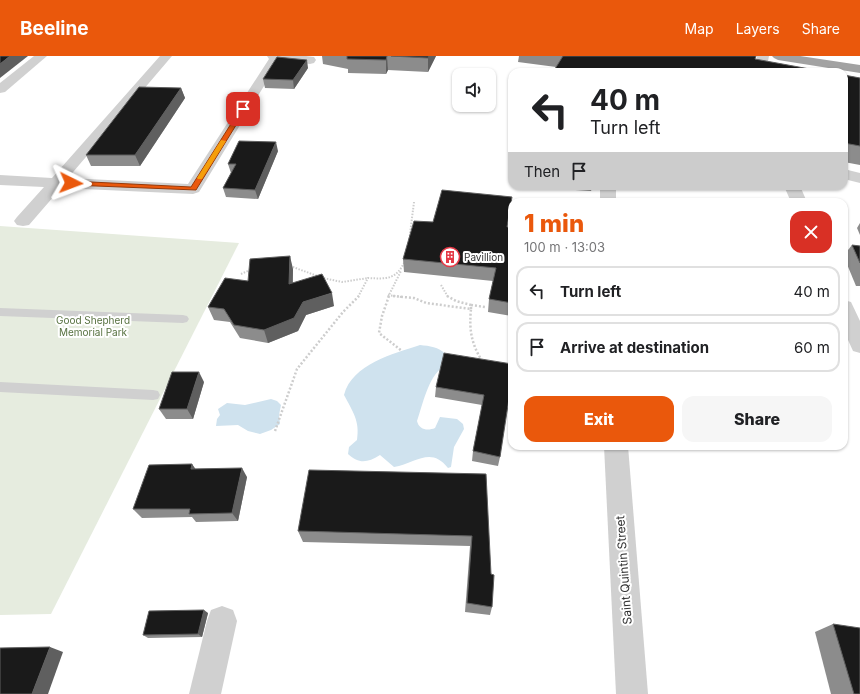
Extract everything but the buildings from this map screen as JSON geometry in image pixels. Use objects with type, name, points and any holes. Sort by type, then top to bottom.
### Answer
[{"type":"highway","points":[[778,56],[860,69]]},
{"type":"street","points":[[0,89],[41,56]]},
{"type":"street","points":[[23,221],[55,182],[166,56]]},
{"type":"street","points":[[273,56],[310,60]]},
{"type":"street","points":[[0,180],[193,189],[276,56]]},
{"type":"street","points":[[761,68],[763,56]]},
{"type":"street","points":[[848,175],[860,178]]},
{"type":"street","points":[[848,316],[860,345]]},
{"type":"street","name":"Saint Quintin Street","points":[[616,450],[632,694]]},
{"type":"street","points":[[205,694],[222,621]]},
{"type":"lane","points":[[0,312],[183,319]]},
{"type":"lane","points":[[0,387],[153,396]]},
{"type":"path","points":[[408,248],[414,202]]},
{"type":"path","points":[[402,351],[379,333],[380,318],[388,295],[407,256]]},
{"type":"path","points":[[289,266],[323,278],[342,282],[368,278],[388,279],[401,270]]},
{"type":"path","points":[[242,274],[255,268]]},
{"type":"path","points":[[275,431],[297,369],[343,312],[358,297],[368,278]]},
{"type":"path","points":[[441,285],[443,292],[455,302],[485,307]]},
{"type":"path","points":[[388,295],[414,298],[426,303],[471,309]]},
{"type":"path","points":[[471,305],[468,331],[473,346],[483,361],[484,368]]},
{"type":"green space","name":"Good Shepherd Memorial Park","points":[[0,226],[239,243],[51,614],[0,615]]},
{"type":"water","points":[[420,345],[434,347],[446,354],[443,367],[433,377],[417,421],[418,424],[424,429],[435,428],[440,417],[457,419],[463,424],[464,429],[454,447],[451,467],[448,468],[442,461],[429,457],[394,467],[380,455],[367,461],[356,460],[348,454],[349,447],[357,440],[358,427],[355,417],[344,395],[348,384],[355,375],[375,362],[398,352]]},
{"type":"water","points":[[271,399],[277,401],[281,405],[279,415],[280,424],[271,430],[260,434],[248,431],[238,425],[216,426],[217,419],[220,415],[218,409],[227,403],[245,405]]},
{"type":"slow traffic","points":[[200,178],[223,141]]},
{"type":"place","name":"Pavillion","points":[[450,257]]},
{"type":"route","points":[[71,183],[193,189],[243,109]]}]
